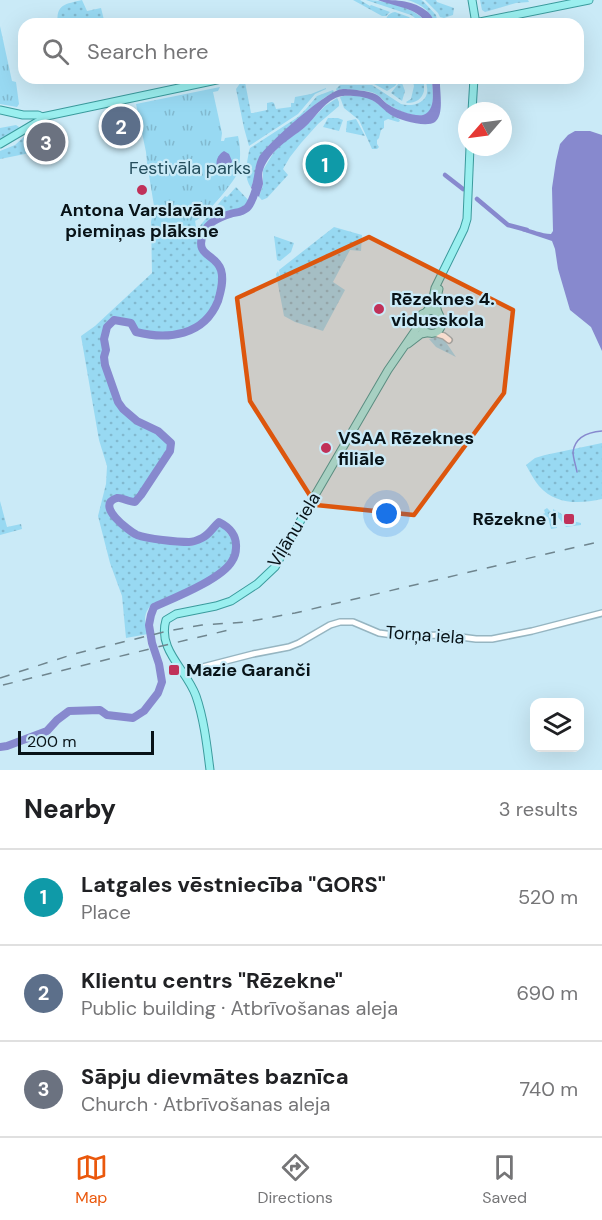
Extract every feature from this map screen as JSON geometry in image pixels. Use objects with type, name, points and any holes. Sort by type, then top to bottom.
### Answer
[{"type":"main road","points":[[472,0],[474,18]]},
{"type":"main road","points":[[503,18],[589,0]]},
{"type":"main road","points":[[0,110],[42,117],[198,84]]},
{"type":"main road","points":[[473,102],[474,84]]},
{"type":"main road","points":[[23,115],[24,129]]},
{"type":"main road","points":[[0,144],[42,117]]},
{"type":"main road","points":[[406,345],[419,325],[420,316],[432,303],[435,288],[464,230],[467,219],[470,156]]},
{"type":"main road","points":[[406,345],[421,334],[438,331],[441,326],[442,319],[436,303],[439,281]]},
{"type":"main road","points":[[427,311],[438,313]]},
{"type":"main road","points":[[419,325],[423,331],[430,333]]},
{"type":"main road","name":"Viļānu iela","points":[[182,669],[169,651],[163,634],[166,620],[176,614],[231,601],[257,584],[275,567],[388,370],[406,345]]},
{"type":"main road","points":[[182,669],[197,699],[210,770]]},
{"type":"street","points":[[430,333],[440,334],[449,340],[441,326]]},
{"type":"street","name":"Torņa iela","points":[[182,669],[300,644],[330,625],[340,622],[353,622],[379,633],[400,636],[445,634],[492,639],[602,613]]},
{"type":"highlighted area","points":[[369,237],[513,310],[504,393],[414,515],[316,505],[250,401],[237,298]]},
{"type":"green space","points":[[82,0],[87,11],[101,8],[104,18],[58,18],[58,12],[67,4]]},
{"type":"green space","points":[[353,0],[360,0],[370,6],[390,12],[382,16]]},
{"type":"green space","points":[[366,0],[391,3],[423,18],[415,18]]},
{"type":"green space","points":[[407,0],[423,1],[437,18],[432,18],[416,3]]},
{"type":"green space","points":[[425,0],[436,0],[454,8],[453,15],[440,17]]},
{"type":"green space","points":[[480,0],[528,0],[529,2],[516,3],[485,12],[482,10]]},
{"type":"green space","points":[[395,12],[410,18],[387,18],[390,13]]},
{"type":"green space","points":[[0,26],[12,81],[16,82],[19,104],[17,107],[0,104]]},
{"type":"green space","points":[[240,84],[245,84],[251,113],[267,110],[267,103],[272,102],[276,109],[291,107],[295,97],[326,88],[315,94],[298,114],[249,146],[236,89]]},
{"type":"green space","points":[[374,84],[396,84],[387,91]]},
{"type":"green space","points":[[398,84],[402,84],[405,91],[402,101],[391,93]]},
{"type":"green space","points":[[414,84],[424,84],[422,96],[418,100],[407,103],[411,99]]},
{"type":"green space","points":[[426,84],[432,84],[432,107],[424,115],[412,115],[393,108],[376,94],[341,89],[337,91],[336,89],[340,85],[372,85],[401,104],[413,105],[426,97]]},
{"type":"green space","name":"Festivāla parks","points":[[220,87],[218,91],[213,92],[222,133],[221,141],[238,136],[240,155],[237,174],[207,212],[197,220],[156,229],[146,152],[136,104]]},
{"type":"green space","points":[[333,90],[334,92],[312,107],[269,145],[255,169],[251,188],[246,174],[250,148],[298,117],[317,96]]},
{"type":"green space","points":[[340,97],[367,98],[399,119],[398,122],[388,119],[384,121],[384,128],[377,140],[379,147],[377,149],[372,149],[359,120],[344,108]]},
{"type":"green space","points":[[337,98],[339,106],[301,143],[283,169],[288,175],[267,198],[262,200],[259,197],[263,185],[263,170],[274,152]]},
{"type":"green space","points":[[328,118],[343,120],[339,131],[323,127]]},
{"type":"green space","points":[[356,119],[365,136],[346,132],[347,121]]},
{"type":"green space","points":[[16,125],[19,127],[17,130],[0,140],[0,128]]},
{"type":"green space","points":[[26,135],[30,153],[0,159],[0,151],[15,145]]},
{"type":"green space","points":[[236,187],[251,203],[246,208],[209,226],[202,239],[204,253],[217,263],[222,273],[220,293],[208,316],[185,332],[165,334],[136,332],[131,323],[114,320],[109,325],[104,339],[105,365],[118,402],[137,421],[158,431],[171,443],[170,451],[135,502],[119,495],[107,501],[108,514],[131,536],[192,546],[213,534],[211,532],[219,522],[236,545],[228,567],[216,577],[152,604],[145,622],[148,634],[126,638],[122,596],[110,563],[98,516],[106,484],[107,466],[99,440],[81,336],[95,326],[152,273],[151,222],[154,206],[226,190],[208,211],[195,220],[198,228],[225,196],[227,197]]},
{"type":"green space","points":[[334,227],[362,235],[361,251],[350,250],[333,282],[345,290],[323,331],[284,316],[276,274],[278,271],[280,277],[279,270]]},
{"type":"green space","points":[[274,236],[294,243],[291,252],[280,261],[277,260]]},
{"type":"green space","points":[[430,315],[435,317],[437,322],[435,327],[430,329],[425,327],[423,322],[425,317]]},
{"type":"green space","points":[[433,335],[443,338],[456,357],[436,347],[429,339],[433,338]]},
{"type":"green space","points":[[602,443],[602,499],[568,502],[553,497],[539,486],[526,465],[535,458],[545,455]]},
{"type":"green space","points":[[0,501],[7,527],[21,524],[22,529],[0,535]]},
{"type":"green space","points":[[547,508],[555,516],[557,528],[551,529],[548,517],[540,520]]},
{"type":"green space","points":[[553,509],[581,523],[581,525],[566,527]]},
{"type":"shaded area","points":[[378,0],[411,3],[422,8],[432,18],[423,18],[412,11]]},
{"type":"shaded area","points":[[432,84],[440,84],[440,113],[435,122],[431,124],[419,124],[400,119],[375,102],[363,97],[336,98],[270,157],[262,172],[263,184],[259,197],[251,188],[257,161],[265,150],[299,118],[335,91],[343,89],[372,93],[387,104],[415,115],[423,115],[430,109]]},
{"type":"shaded area","points":[[575,131],[590,131],[602,135],[602,351],[591,327],[570,310],[552,241],[522,231],[522,228],[551,234],[553,231],[552,188],[556,161],[560,144]]},
{"type":"shaded area","points":[[224,151],[229,154],[232,161],[229,172],[224,174],[218,169],[216,163],[218,156]]},
{"type":"waterway","points":[[445,175],[463,189]]},
{"type":"waterway","points":[[0,747],[47,731],[69,711],[100,710],[107,715],[133,718],[144,711],[158,693],[162,682],[149,625],[154,607],[218,575],[227,568],[233,558],[236,548],[234,535],[219,522],[207,535],[197,540],[170,541],[137,535],[127,529],[111,512],[109,506],[111,501],[117,498],[135,502],[170,451],[171,443],[158,431],[137,421],[118,402],[105,365],[104,339],[107,327],[114,320],[131,323],[136,332],[160,335],[184,333],[204,322],[218,301],[222,278],[221,270],[215,260],[203,251],[201,246],[204,232],[218,219],[247,208],[258,183]]},
{"type":"waterway","points":[[477,199],[508,225],[527,230]]},
{"type":"waterway","points":[[577,472],[573,457],[574,447],[588,434],[602,431]]},
{"type":"railway","points":[[0,678],[74,654],[168,631],[202,625],[246,622],[295,613],[602,541]]},
{"type":"railway","points":[[3,685],[233,629]]},
{"type":"place","name":"Klientu centrs \"Rēzekne\"","points":[[121,126]]},
{"type":"place","name":"Sāpju dievmātes baznīca","points":[[46,142]]},
{"type":"place","name":"Latgales vēstniecība \"GORS\"","points":[[325,164]]},
{"type":"place","name":"Antona Varslavāna piemiņas plāksne","points":[[142,190]]},
{"type":"place","name":"Rēzeknes 4. vidusskola","points":[[379,309]]},
{"type":"place","name":"VSAA Rēzeknes filiāle","points":[[326,448]]},
{"type":"place","name":"Rēzekne 1","points":[[569,519]]},
{"type":"place","name":"Mazie Garanči","points":[[174,670]]}]
